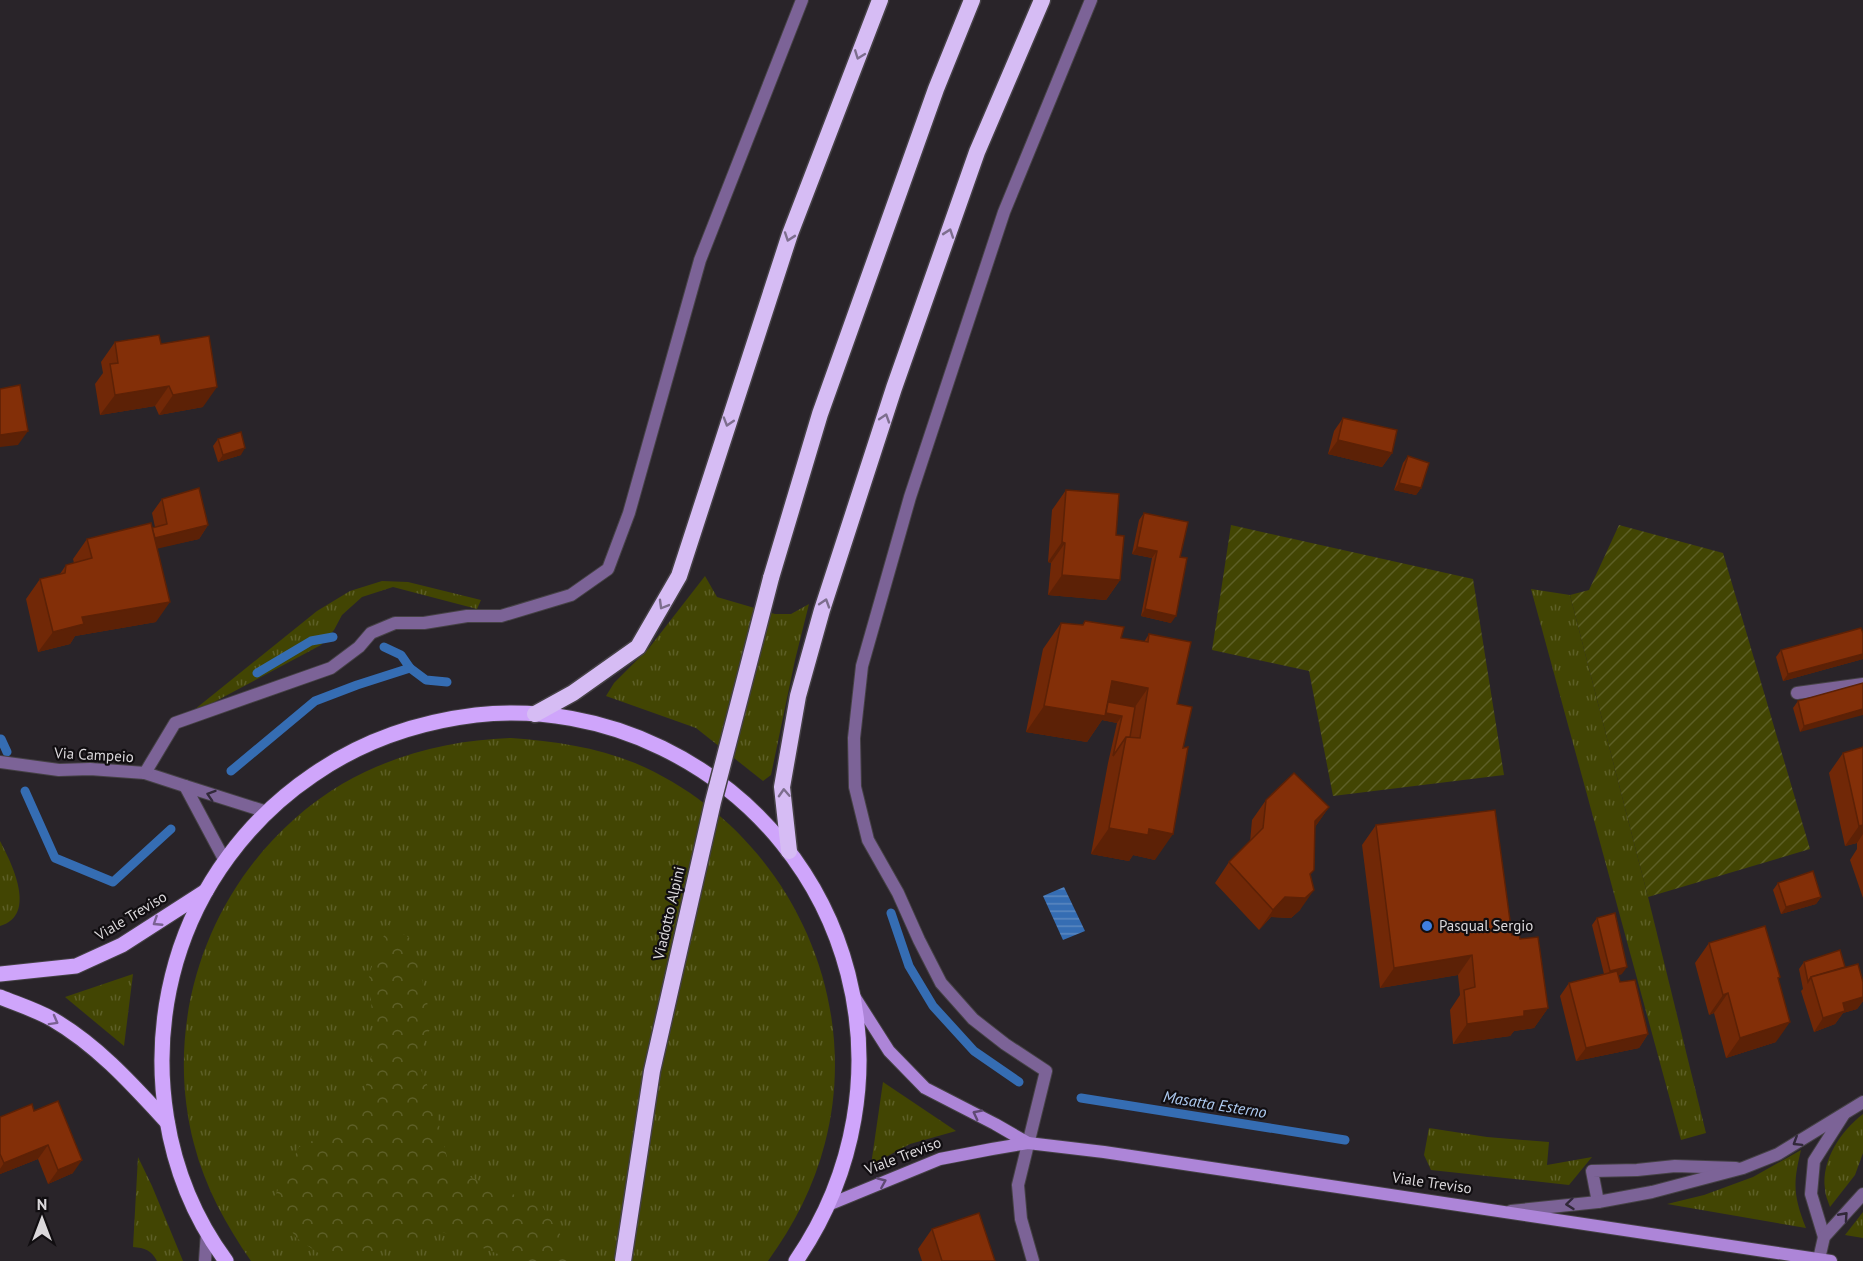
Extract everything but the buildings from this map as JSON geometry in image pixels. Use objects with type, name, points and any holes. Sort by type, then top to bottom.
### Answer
[{"type":"highway","points":[[535,714],[573,693],[638,647],[679,576],[790,234],[880,0]]},
{"type":"highway","name":"Viadotto Alpini","points":[[623,1261],[652,1071],[713,802],[771,578],[820,414],[936,89],[972,0]]},
{"type":"highway","points":[[789,851],[783,787],[798,696],[822,610],[894,388],[977,152],[1042,0]]},
{"type":"main road","points":[[226,1261],[207,1232],[185,1187],[167,1122],[162,1070],[166,1006],[172,978],[183,940],[206,891],[225,861],[267,812],[302,782],[333,762],[391,734],[454,718],[490,714],[535,714],[574,719],[618,730],[678,756],[717,780],[746,804],[789,851],[805,874],[827,914],[847,966],[854,996],[860,1057],[857,1103],[849,1148],[828,1205],[796,1261]]},
{"type":"main road","name":"Viale Treviso","points":[[0,974],[76,966],[122,945],[206,891]]},
{"type":"main road","name":"Viale Treviso","points":[[854,996],[889,1051],[926,1088],[1028,1143]]},
{"type":"main road","points":[[0,997],[50,1018],[75,1034],[111,1065],[167,1122]]},
{"type":"main road","name":"Viale Treviso","points":[[828,1205],[940,1159],[1028,1143],[1104,1152],[1825,1260]]},
{"type":"street","points":[[145,773],[175,723],[331,668],[359,647],[371,633],[395,623],[424,623],[467,616],[501,616],[571,595],[608,569],[629,513],[700,260],[801,0]]},
{"type":"street","points":[[1033,1261],[1021,1219],[1018,1185],[1046,1071],[973,1019],[941,983],[898,893],[868,840],[855,787],[854,738],[862,666],[914,486],[1004,212],[1091,0]]},
{"type":"street","points":[[1797,693],[1863,684]]},
{"type":"street","name":"Via Campeio","points":[[0,762],[58,770],[90,769],[145,773],[267,812]]},
{"type":"street","points":[[185,786],[225,861]]},
{"type":"street","points":[[1504,1211],[1598,1202],[1652,1192],[1743,1168],[1778,1154],[1863,1102]]},
{"type":"street","points":[[1825,1260],[1824,1237],[1811,1194],[1814,1161],[1846,1111]]},
{"type":"street","points":[[1598,1202],[1592,1171],[1675,1166],[1743,1168]]},
{"type":"street","points":[[1824,1237],[1863,1194]]},
{"type":"street","points":[[205,1261],[207,1232]]},
{"type":"green space","points":[[1231,525],[1473,579],[1504,775],[1333,796],[1309,671],[1212,650]]},
{"type":"green space","points":[[1619,525],[1723,553],[1810,849],[1648,897],[1570,595],[1589,590]]},
{"type":"green space","points":[[705,576],[717,597],[775,614],[791,614],[809,604],[771,775],[763,781],[696,728],[606,696],[614,683],[649,648]]},
{"type":"green space","points":[[382,581],[408,582],[481,600],[477,609],[393,587],[362,597],[342,615],[334,630],[321,645],[184,718],[317,611],[350,591]]},
{"type":"green space","points":[[1531,589],[1570,595],[1706,1133],[1681,1140]]},
{"type":"green space","points":[[511,738],[543,741],[605,753],[635,763],[687,791],[732,827],[770,870],[800,918],[821,971],[833,1027],[834,1085],[825,1143],[802,1205],[768,1261],[251,1261],[233,1234],[204,1175],[194,1144],[185,1092],[185,1040],[193,989],[209,940],[232,894],[262,852],[299,815],[342,784],[382,764],[424,750],[467,742]]},
{"type":"green space","points":[[0,841],[15,874],[20,900],[18,911],[11,920],[0,926]]},
{"type":"green space","points":[[388,925],[413,940],[432,1024],[417,1060],[432,1097],[450,1169],[542,1206],[574,1256],[571,1261],[516,1261],[440,1231],[343,1261],[330,1261],[295,1237],[275,1196],[299,1147],[334,1131],[363,1103],[374,1041],[369,974]]},
{"type":"green space","points":[[133,974],[124,1046],[65,997]]},
{"type":"green space","points":[[883,1082],[956,1131],[910,1144],[871,1165]]},
{"type":"green space","points":[[1863,1114],[1863,1153],[1855,1175],[1830,1207],[1825,1178],[1829,1157],[1847,1129]]},
{"type":"green space","points":[[1429,1128],[1487,1137],[1549,1142],[1547,1165],[1592,1157],[1569,1185],[1431,1170],[1424,1155]]},
{"type":"green space","points":[[1801,1150],[1796,1189],[1806,1228],[1667,1204],[1704,1195],[1753,1177]]},
{"type":"green space","points":[[138,1157],[183,1261],[157,1261],[147,1250],[133,1247]]},
{"type":"green space","points":[[1863,1212],[1863,1238],[1845,1235]]},
{"type":"water","points":[[1064,887],[1085,931],[1063,940],[1043,896]]},
{"type":"waterway","points":[[257,673],[311,641],[333,637]]},
{"type":"waterway","name":"Masatta Esterno","points":[[384,647],[401,655],[410,668],[426,680],[447,682]]},
{"type":"waterway","points":[[231,771],[315,701],[410,668]]},
{"type":"waterway","points":[[1,739],[7,752]]},
{"type":"waterway","points":[[25,791],[55,858],[113,882],[171,829]]},
{"type":"waterway","name":"Masatta Esterno","points":[[891,913],[909,966],[933,1006],[974,1051],[1019,1082]]},
{"type":"waterway","name":"Masatta Esterno","points":[[1081,1098],[1345,1140]]},
{"type":"place","name":"Pasqual Sergio","points":[[1427,926]]}]
